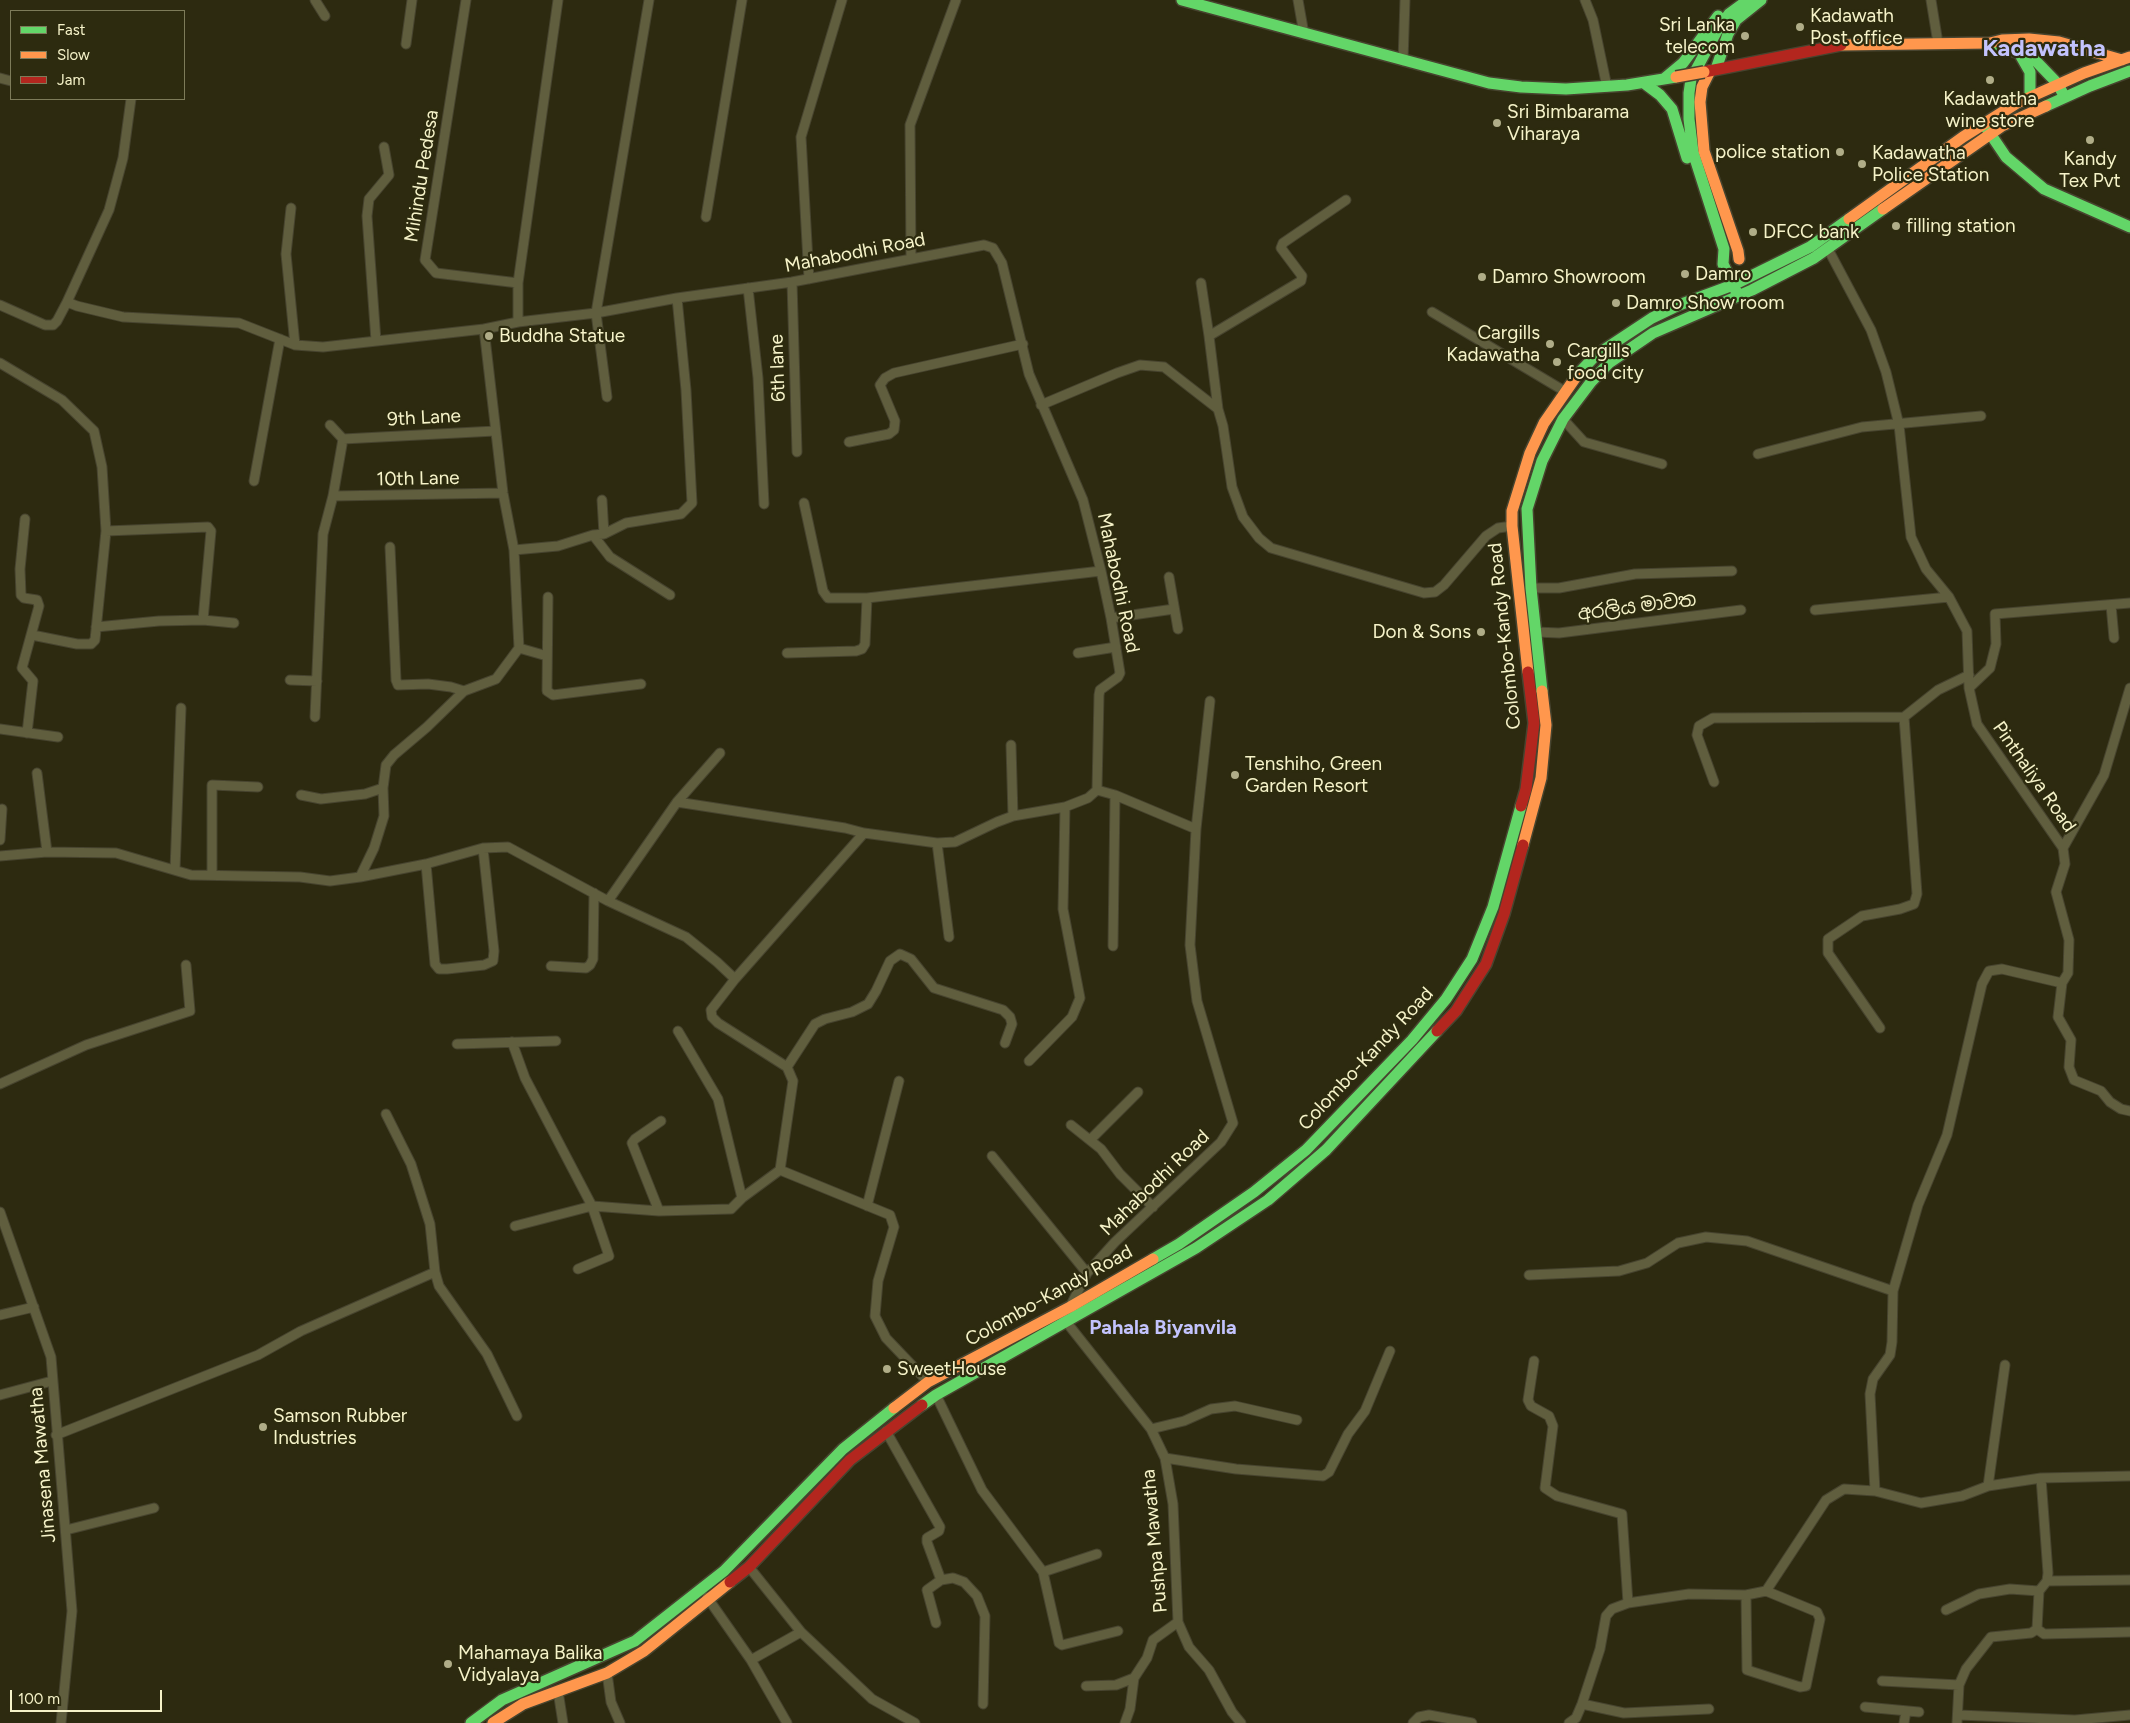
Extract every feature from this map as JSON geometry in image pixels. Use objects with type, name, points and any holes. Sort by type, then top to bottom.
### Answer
[{"type":"main road","points":[[1182,0],[1481,81],[1546,89],[1607,87],[1644,83],[1838,45],[1990,43],[2002,40],[2042,40],[2075,47],[2103,56],[2126,58]]},
{"type":"main road","points":[[1670,78],[1716,18],[1734,0]]},
{"type":"main road","points":[[1723,264],[1724,249],[1698,171],[1690,137],[1691,79],[1703,55],[1729,14],[1748,0]]},
{"type":"main road","points":[[1738,259],[1738,251],[1704,151],[1700,102],[1702,87],[1736,20],[1761,0]]},
{"type":"main road","points":[[1990,43],[2032,56],[2058,84],[2065,96]]},
{"type":"main road","points":[[2075,47],[2090,86]]},
{"type":"main road","points":[[2018,51],[2030,72],[2030,97]]},
{"type":"main road","name":"Colombo-Kandy Road","points":[[471,1723],[502,1700],[635,1641],[724,1571],[863,1431],[928,1382],[1070,1307],[1179,1244],[1254,1192],[1306,1150],[1412,1040],[1446,999],[1472,959],[1493,907],[1526,789],[1533,749],[1534,724],[1512,526],[1512,511],[1530,453],[1544,423],[1576,376],[1596,355],[1633,330],[1679,305],[1733,285],[1810,247],[1983,123],[2058,84],[2126,58]]},
{"type":"main road","name":"Colombo-Kandy Road","points":[[493,1723],[523,1704],[607,1673],[644,1651],[710,1601],[750,1567],[850,1460],[886,1431],[936,1395],[1067,1323],[1196,1248],[1268,1200],[1326,1150],[1456,1011],[1486,964],[1501,922],[1541,778],[1546,724],[1531,588],[1527,510],[1542,461],[1563,419],[1590,382],[1609,363],[1643,339],[1672,324],[1752,290],[1800,266],[1828,249],[1990,134],[2033,110],[2090,86],[2130,72]]},
{"type":"main road","points":[[1644,83],[1660,94],[1672,109],[1709,228],[1738,296]]},
{"type":"main road","points":[[1690,110],[1698,152],[1714,204],[1732,254],[1738,259],[1752,290]]},
{"type":"main road","points":[[1983,123],[2016,167],[2044,189],[2130,227]]},
{"type":"street","points":[[315,0],[325,16]]},
{"type":"street","points":[[406,44],[412,0]]},
{"type":"street","name":"Mihindu Pedesa","points":[[466,0],[425,260],[436,272],[518,283]]},
{"type":"street","points":[[518,322],[518,283],[558,0]]},
{"type":"street","points":[[607,397],[596,312],[649,0]]},
{"type":"street","points":[[706,217],[742,0]]},
{"type":"street","points":[[809,279],[801,137],[842,0]]},
{"type":"street","points":[[911,259],[910,125],[956,0]]},
{"type":"street","points":[[1298,0],[1304,34]]},
{"type":"street","points":[[1403,61],[1405,0]]},
{"type":"street","points":[[1585,0],[1593,20],[1607,87]]},
{"type":"street","points":[[1931,0],[1938,43]]},
{"type":"street","points":[[0,305],[45,325],[53,325],[57,321],[109,210],[123,158],[131,100]]},
{"type":"street","points":[[376,342],[367,216],[369,199],[389,175],[384,147]]},
{"type":"street","points":[[1209,336],[1301,281],[1302,276],[1281,248],[1283,243],[1346,200]]},
{"type":"street","points":[[291,208],[286,254],[295,346]]},
{"type":"street","name":"Mahabodhi Road","points":[[295,346],[323,347],[484,330],[518,322],[792,282],[984,245],[993,248],[1002,263],[1029,374],[1083,500],[1102,571],[1119,675],[1100,690],[1097,790]]},
{"type":"street","name":"Pinthaliya Road","points":[[1828,249],[1871,330],[1886,372],[1899,425],[1911,537],[1926,569],[1950,597],[1967,631],[1969,688],[1977,724],[2063,848],[2065,864],[2056,892],[2069,940],[2068,973],[2062,983],[2058,1017],[2071,1040],[2070,1067],[2074,1080],[2101,1091],[2110,1102],[2121,1109],[2130,1111]]},
{"type":"street","name":"6th lane","points":[[792,282],[797,452]]},
{"type":"street","points":[[1201,283],[1218,409],[1224,426],[1232,487],[1243,517],[1259,538],[1271,548],[1424,594],[1435,592],[1444,585],[1486,536],[1498,528],[1512,526]]},
{"type":"street","points":[[748,288],[758,378],[764,504]]},
{"type":"street","points":[[514,550],[558,546],[593,535],[604,534],[626,523],[681,514],[692,503],[686,390],[677,298]]},
{"type":"street","points":[[67,302],[122,317],[239,323],[295,346]]},
{"type":"street","points":[[1432,312],[1566,392]]},
{"type":"street","points":[[360,877],[374,848],[384,816],[383,788],[386,765],[394,755],[428,727],[464,691],[496,679],[520,648],[514,550],[503,493],[484,330]]},
{"type":"street","points":[[254,481],[280,339]]},
{"type":"street","points":[[849,442],[889,434],[894,430],[895,421],[880,385],[889,375],[1023,344]]},
{"type":"street","points":[[0,363],[62,400],[94,432],[102,467],[106,532],[95,640],[91,644],[77,644],[32,635]]},
{"type":"street","points":[[1041,405],[1140,365],[1164,367],[1218,409]]},
{"type":"street","points":[[1758,454],[1862,427],[1981,416]]},
{"type":"street","points":[[1563,419],[1584,442],[1662,464]]},
{"type":"street","points":[[315,717],[323,534],[334,496],[343,439],[330,425]]},
{"type":"street","name":"9th Lane","points":[[343,439],[495,431]]},
{"type":"street","name":"10th Lane","points":[[334,496],[503,493]]},
{"type":"street","points":[[602,500],[604,534]]},
{"type":"street","points":[[804,503],[823,591],[828,598],[867,598],[1102,571]]},
{"type":"street","points":[[25,519],[20,569],[21,595],[24,598],[37,600],[39,606],[22,668],[33,681],[27,733]]},
{"type":"street","points":[[106,532],[208,526],[211,532],[203,620]]},
{"type":"street","points":[[593,535],[610,557],[670,595]]},
{"type":"street","points":[[390,547],[396,680],[398,685],[428,684],[451,686],[464,691]]},
{"type":"street","points":[[1531,588],[1559,588],[1635,574],[1732,571]]},
{"type":"street","points":[[1169,577],[1178,629]]},
{"type":"street","points":[[1815,610],[1950,597]]},
{"type":"street","points":[[548,598],[547,691],[553,695],[641,684]]},
{"type":"street","points":[[787,652],[856,651],[862,648],[865,644],[867,598]]},
{"type":"street","points":[[1969,688],[1990,668],[1996,644],[1995,614],[2130,603]]},
{"type":"street","points":[[2111,605],[2114,638]]},
{"type":"street","points":[[1111,618],[1174,610]]},
{"type":"street","name":"අරලිය මාවත","points":[[1536,632],[1559,634],[1741,610]]},
{"type":"street","points":[[96,627],[203,620],[234,623]]},
{"type":"street","points":[[520,648],[548,656]]},
{"type":"street","points":[[1078,653],[1116,648]]},
{"type":"street","points":[[1714,782],[1697,735],[1698,726],[1713,718],[1904,717],[1938,690],[1969,675]]},
{"type":"street","points":[[290,680],[317,681]]},
{"type":"street","points":[[2063,848],[2104,775],[2130,688]]},
{"type":"street","name":"Mahabodhi Road","points":[[1070,1307],[1088,1273],[1116,1242],[1222,1142],[1233,1124],[1197,1001],[1190,945],[1196,829],[1210,700]]},
{"type":"street","points":[[175,870],[181,708]]},
{"type":"street","points":[[1880,1028],[1828,953],[1828,939],[1862,916],[1900,910],[1914,904],[1917,894],[1904,717]]},
{"type":"street","points":[[0,729],[58,737]]},
{"type":"street","points":[[1011,745],[1013,816]]},
{"type":"street","points":[[608,901],[677,802],[720,753]]},
{"type":"street","points":[[37,773],[47,852]]},
{"type":"street","points":[[212,875],[212,785],[258,787]]},
{"type":"street","points":[[301,795],[321,799],[365,794],[383,788]]},
{"type":"street","points":[[677,802],[937,843],[955,842],[1013,816],[1065,807],[1088,798],[1097,790],[1115,795],[1196,829]]},
{"type":"street","points":[[1113,946],[1115,795]]},
{"type":"street","points":[[1029,1061],[1072,1017],[1080,998],[1063,909],[1065,807]]},
{"type":"street","points":[[0,840],[2,809]]},
{"type":"street","points":[[514,1226],[592,1206],[659,1211],[731,1209],[742,1198],[780,1170],[793,1081],[787,1067],[718,1024],[712,1016],[712,1010],[735,979],[864,833]]},
{"type":"street","points":[[937,843],[949,937]]},
{"type":"street","points":[[0,856],[47,852],[116,852],[191,875],[300,877],[330,881],[426,864],[483,848],[508,847],[608,901],[686,937],[735,979]]},
{"type":"street","points":[[426,864],[435,964],[439,969],[484,965],[493,961],[494,951],[483,848]]},
{"type":"street","points":[[551,966],[586,968],[590,965],[592,960],[594,893]]},
{"type":"street","points":[[787,1067],[815,1024],[825,1019],[852,1012],[868,1004],[890,961],[900,954],[911,959],[934,988],[1003,1010],[1010,1017],[1012,1024],[1005,1043]]},
{"type":"street","points":[[0,1084],[86,1045],[190,1011],[186,965]]},
{"type":"street","points":[[1875,1491],[1870,1394],[1872,1379],[1890,1355],[1894,1291],[1918,1205],[1947,1135],[1982,984],[1990,971],[2002,969],[2062,983]]},
{"type":"street","points":[[678,1031],[718,1099],[742,1198]]},
{"type":"street","points":[[456,1044],[556,1041]]},
{"type":"street","points":[[512,1042],[525,1078],[592,1206],[609,1256],[578,1269]]},
{"type":"street","points":[[867,1206],[899,1081]]},
{"type":"street","points":[[1090,1140],[1138,1092]]},
{"type":"street","points":[[386,1114],[412,1164],[430,1224],[435,1272],[439,1286],[487,1354],[517,1416]]},
{"type":"street","points":[[659,1211],[632,1143],[661,1121]]},
{"type":"street","points":[[1071,1125],[1101,1150],[1120,1174],[1153,1207]]},
{"type":"street","points":[[992,1156],[1088,1273]]},
{"type":"street","points":[[780,1170],[890,1215],[894,1227],[878,1280],[875,1316],[886,1338],[928,1382]]},
{"type":"street","name":"Jinasena Mawatha","points":[[0,1212],[4,1238],[34,1307],[51,1357],[72,1610],[62,1723]]},
{"type":"street","points":[[1529,1275],[1618,1271],[1647,1263],[1678,1243],[1706,1237],[1747,1241],[1894,1291]]},
{"type":"street","points":[[56,1435],[258,1355],[301,1331],[435,1272]]},
{"type":"street","points":[[0,1315],[34,1307]]},
{"type":"street","name":"Pushpa Mawatha","points":[[1059,1313],[1151,1429],[1165,1458],[1173,1504],[1178,1622],[1189,1646],[1209,1670],[1232,1712],[1241,1723]]},
{"type":"street","points":[[1165,1458],[1236,1469],[1323,1476],[1329,1472],[1348,1434],[1365,1411],[1390,1352]]},
{"type":"street","points":[[1534,1361],[1528,1400],[1531,1406],[1549,1416],[1553,1426],[1545,1488],[1557,1496],[1622,1514],[1628,1603]]},
{"type":"street","points":[[1988,1486],[2005,1365]]},
{"type":"street","points":[[0,1394],[52,1381]]},
{"type":"street","points":[[936,1395],[982,1490],[1043,1572],[1059,1643],[1062,1645],[1118,1631]]},
{"type":"street","points":[[1151,1429],[1184,1421],[1211,1409],[1236,1406],[1297,1420]]},
{"type":"street","points":[[886,1431],[940,1527],[940,1531],[927,1538],[927,1542],[941,1580]]},
{"type":"street","points":[[1766,1591],[1826,1500],[1844,1489],[1875,1491],[1922,1503],[1962,1496],[1988,1486],[2041,1478],[2130,1476]]},
{"type":"street","points":[[2037,1629],[2039,1591],[2046,1581],[2048,1573],[2041,1478]]},
{"type":"street","points":[[66,1530],[154,1508]]},
{"type":"street","points":[[1043,1572],[1097,1554]]},
{"type":"street","points":[[750,1567],[801,1632],[872,1698],[914,1723]]},
{"type":"street","points":[[936,1623],[927,1590],[941,1580],[953,1578],[964,1582],[977,1596],[985,1616],[983,1704]]},
{"type":"street","points":[[2046,1581],[2130,1580]]},
{"type":"street","points":[[702,1588],[751,1660],[787,1723]]},
{"type":"street","points":[[1946,1610],[1979,1594],[2010,1589],[2039,1591]]},
{"type":"street","points":[[1568,1723],[1576,1718],[1582,1704],[1600,1649],[1606,1616],[1612,1609],[1628,1603],[1689,1594],[1746,1595],[1766,1591],[1817,1612],[1820,1619],[1806,1686],[1800,1687],[1748,1670],[1746,1595]]},
{"type":"street","points":[[1125,1723],[1130,1709],[1134,1678],[1147,1658],[1153,1640],[1178,1622]]},
{"type":"street","points":[[2037,1629],[2044,1634],[2130,1632]]},
{"type":"street","points":[[2037,1629],[2031,1633],[1991,1637],[1966,1669],[1959,1684],[1958,1719],[2075,1720],[2130,1715]]},
{"type":"street","points":[[751,1660],[801,1632]]},
{"type":"street","points":[[607,1673],[611,1702],[620,1723]]},
{"type":"street","points":[[1086,1686],[1116,1685],[1134,1678]]},
{"type":"street","points":[[1882,1681],[1959,1684]]},
{"type":"street","points":[[558,1691],[564,1723]]},
{"type":"street","points":[[1582,1704],[1624,1713],[1709,1709]]},
{"type":"street","points":[[1865,1707],[1919,1712]]},
{"type":"street","points":[[1904,1723],[1906,1711]]},
{"type":"street","points":[[1413,1723],[1419,1717],[1429,1715],[1472,1723]]},
{"type":"traffic: fast","points":[[1182,0],[1489,83],[1521,87],[1566,89],[1627,85],[1676,77]]},
{"type":"traffic: fast","points":[[1736,291],[1723,264],[1724,249],[1693,152],[1689,119],[1689,93],[1691,79],[1718,29],[1729,14],[1748,0]]},
{"type":"traffic: fast","points":[[1716,69],[1728,34],[1736,20],[1761,0]]},
{"type":"traffic: fast","points":[[1665,78],[1683,63],[1718,16]]},
{"type":"traffic: fast","points":[[1995,45],[2032,57],[2058,84],[2062,92]]},
{"type":"traffic: fast","points":[[2018,51],[2030,72],[2030,97]]},
{"type":"traffic: fast","points":[[2046,106],[2090,86],[2130,71]]},
{"type":"traffic: fast","points":[[1644,83],[1660,95],[1672,109],[1687,158]]},
{"type":"traffic: fast","points":[[1985,126],[2006,157],[2044,189],[2130,227]]},
{"type":"traffic: fast","points":[[1542,691],[1531,588],[1527,509],[1542,461],[1563,419],[1591,382],[1609,363],[1653,333],[1752,290],[1814,258],[1883,209]]},
{"type":"traffic: fast","points":[[1578,374],[1596,355],[1652,318],[1679,305],[1733,285],[1810,247],[1849,219]]},
{"type":"traffic: fast","points":[[1153,1259],[1179,1244],[1254,1192],[1306,1150],[1412,1040],[1446,999],[1472,959],[1493,907],[1521,806]]},
{"type":"traffic: fast","points":[[922,1405],[936,1395],[1196,1248],[1268,1200],[1326,1150],[1437,1031]]},
{"type":"traffic: fast","points":[[471,1723],[502,1700],[635,1641],[724,1571],[843,1449],[894,1408]]},
{"type":"traffic: slow","points":[[1841,45],[1990,43],[2002,40],[2029,39],[2059,42],[2122,60]]},
{"type":"traffic: slow","points":[[1849,219],[1963,137],[2017,103],[2084,73],[2130,57]]},
{"type":"traffic: slow","points":[[1710,71],[1702,87],[1700,102],[1704,151],[1738,251],[1739,259]]},
{"type":"traffic: slow","points":[[1676,77],[1704,72]]},
{"type":"traffic: slow","points":[[1883,209],[2002,126],[2046,106]]},
{"type":"traffic: slow","points":[[1528,672],[1512,511],[1530,453],[1544,423],[1578,374]]},
{"type":"traffic: slow","points":[[1523,845],[1541,778],[1546,725],[1542,691]]},
{"type":"traffic: slow","points":[[894,1408],[928,1382],[1070,1307],[1153,1259]]},
{"type":"traffic: slow","points":[[493,1723],[523,1704],[607,1673],[644,1651],[730,1582]]},
{"type":"traffic: jam","points":[[1704,72],[1841,45]]},
{"type":"traffic: jam","points":[[1521,806],[1526,789],[1534,723],[1528,672]]},
{"type":"traffic: jam","points":[[1437,1031],[1456,1011],[1486,964],[1504,914],[1523,845]]},
{"type":"traffic: jam","points":[[730,1582],[749,1567],[850,1460],[922,1405]]},
{"type":"place","name":"Kadawath Post office","points":[[1800,27]]},
{"type":"place","name":"Sri Lanka telecom","points":[[1745,36]]},
{"type":"place","name":"Kadawatha wine store","points":[[1990,80]]},
{"type":"place","name":"Sri Bimbarama Viharaya","points":[[1497,123]]},
{"type":"place","name":"Kandy Tex Pvt","points":[[2090,140]]},
{"type":"place","name":"police station","points":[[1840,152]]},
{"type":"place","name":"Kadawatha Police Station","points":[[1862,164]]},
{"type":"place","name":"filling station","points":[[1896,226]]},
{"type":"place","name":"DFCC bank","points":[[1753,232]]},
{"type":"place","name":"Damro","points":[[1685,274]]},
{"type":"place","name":"Damro Showroom","points":[[1482,277]]},
{"type":"place","name":"Damro Show room","points":[[1616,303]]},
{"type":"place","name":"Buddha Statue","points":[[489,336]]},
{"type":"place","name":"Cargills Kadawatha","points":[[1550,344]]},
{"type":"place","name":"Cargills food city","points":[[1557,362]]},
{"type":"place","name":"Don & Sons","points":[[1481,632]]},
{"type":"place","name":"Tenshiho, Green Garden Resort","points":[[1235,775]]},
{"type":"place","name":"SweetHouse","points":[[887,1369]]},
{"type":"place","name":"Samson Rubber Industries","points":[[263,1427]]},
{"type":"place","name":"Mahamaya Balika Vidyalaya","points":[[448,1664]]},
{"type":"district","name":"Kadawatha","points":[[2044,49]]},
{"type":"district","name":"Pahala Biyanvila","points":[[1163,1328]]}]
